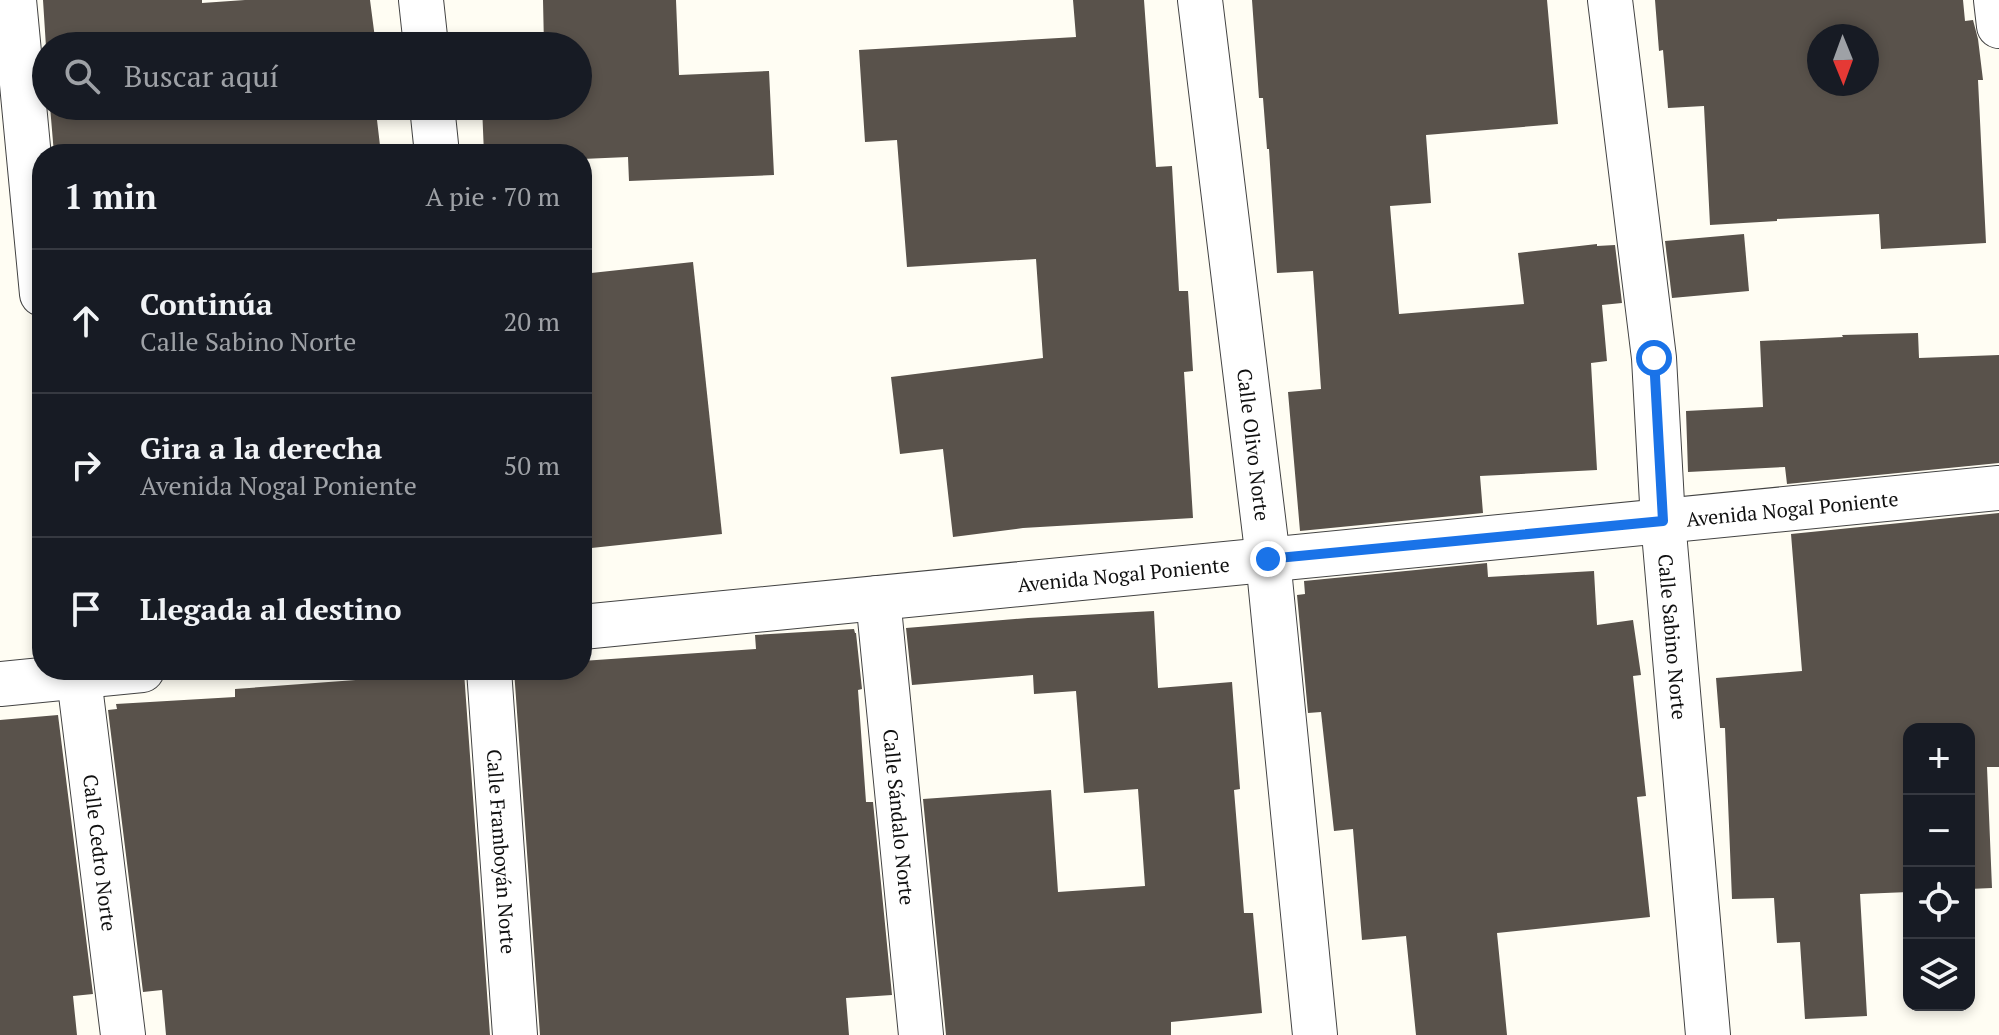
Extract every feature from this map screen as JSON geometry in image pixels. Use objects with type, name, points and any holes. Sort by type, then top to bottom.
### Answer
[{"type":"street","points":[[14,0],[32,189]]},
{"type":"street","points":[[421,0],[424,32]]},
{"type":"street","name":"Calle Olivo Norte","points":[[1200,0],[1268,559],[1315,1035]]},
{"type":"street","name":"Calle Sabino Norte","points":[[1610,0],[1654,358],[1663,521],[1708,1035]]},
{"type":"street","points":[[1996,0],[1999,26]]},
{"type":"street","points":[[433,120],[436,144]]},
{"type":"street","name":"Avenida Nogal Poniente","points":[[592,626],[1999,488]]},
{"type":"street","name":"Calle Sándalo Norte","points":[[878,598],[921,1035]]},
{"type":"street","points":[[0,684],[32,679]]},
{"type":"street","name":"Calle Cedro Norte","points":[[79,680],[123,1035]]},
{"type":"street","name":"Calle Framboyán Norte","points":[[490,680],[515,1035]]},
{"type":"building","points":[[43,0],[202,0],[202,3],[370,0],[374,32],[45,32]]},
{"type":"building","points":[[543,0],[676,0],[679,75],[769,71],[774,175],[629,181],[628,157],[592,159],[592,144],[484,144],[483,120],[592,120],[592,32],[544,32]]},
{"type":"building","points":[[1073,0],[1144,0],[1156,167],[1172,166],[1179,291],[1188,291],[1193,371],[1184,372],[1193,518],[1023,528],[953,537],[943,449],[900,454],[891,377],[1043,358],[1036,259],[907,267],[897,140],[865,142],[859,50],[1076,37]]},
{"type":"building","points":[[1252,0],[1547,0],[1558,124],[1426,135],[1431,203],[1390,206],[1399,314],[1524,304],[1518,253],[1597,244],[1615,245],[1622,303],[1602,305],[1607,361],[1591,363],[1597,470],[1480,476],[1483,513],[1300,531],[1288,392],[1321,389],[1313,271],[1277,273],[1269,149],[1263,98],[1259,98]]},
{"type":"building","points":[[1655,0],[1963,0],[1965,21],[1973,20],[1978,39],[1983,80],[1978,80],[1986,243],[1881,249],[1879,214],[1710,225],[1704,106],[1668,108],[1663,50],[1659,51]]},
{"type":"building","points":[[51,120],[377,120],[380,144],[53,144]]},
{"type":"building","points":[[1744,234],[1749,291],[1672,298],[1665,241]]},
{"type":"building","points":[[693,262],[722,534],[592,548],[592,273]]},
{"type":"building","points":[[1918,333],[1919,358],[1999,355],[1999,463],[1787,484],[1785,467],[1688,472],[1686,411],[1763,407],[1760,341]]},
{"type":"building","points":[[1999,513],[1999,767],[1987,767],[1992,888],[1975,889],[1975,723],[1903,723],[1903,892],[1860,894],[1867,1016],[1805,1019],[1800,942],[1777,943],[1774,898],[1732,899],[1725,728],[1720,728],[1716,678],[1802,671],[1791,534]]},
{"type":"building","points":[[1487,563],[1488,577],[1594,571],[1597,625],[1633,620],[1641,675],[1633,676],[1646,796],[1637,797],[1650,917],[1497,933],[1507,1035],[1416,1035],[1406,936],[1362,940],[1353,829],[1334,831],[1321,712],[1308,713],[1297,595],[1305,594],[1304,581]]},
{"type":"building","points":[[1154,611],[1158,688],[1232,682],[1240,789],[1234,790],[1244,913],[1253,913],[1262,1013],[1171,1022],[1171,1035],[946,1035],[923,799],[1051,790],[1058,892],[1145,886],[1138,789],[1084,793],[1076,691],[1034,694],[1033,675],[912,685],[906,628]]},
{"type":"building","points":[[854,629],[856,633],[862,689],[858,690],[866,802],[873,802],[892,995],[846,998],[849,1035],[540,1035],[515,680],[592,680],[592,660],[756,649],[755,635]]},
{"type":"building","points":[[356,680],[465,680],[490,1035],[166,1035],[162,990],[143,992],[108,710],[117,709],[116,704],[235,697],[235,689]]},
{"type":"building","points":[[58,715],[93,994],[73,996],[77,1035],[0,1035],[0,720]]},
{"type":"route","points":[[1268,559],[1663,521],[1654,358]]}]
